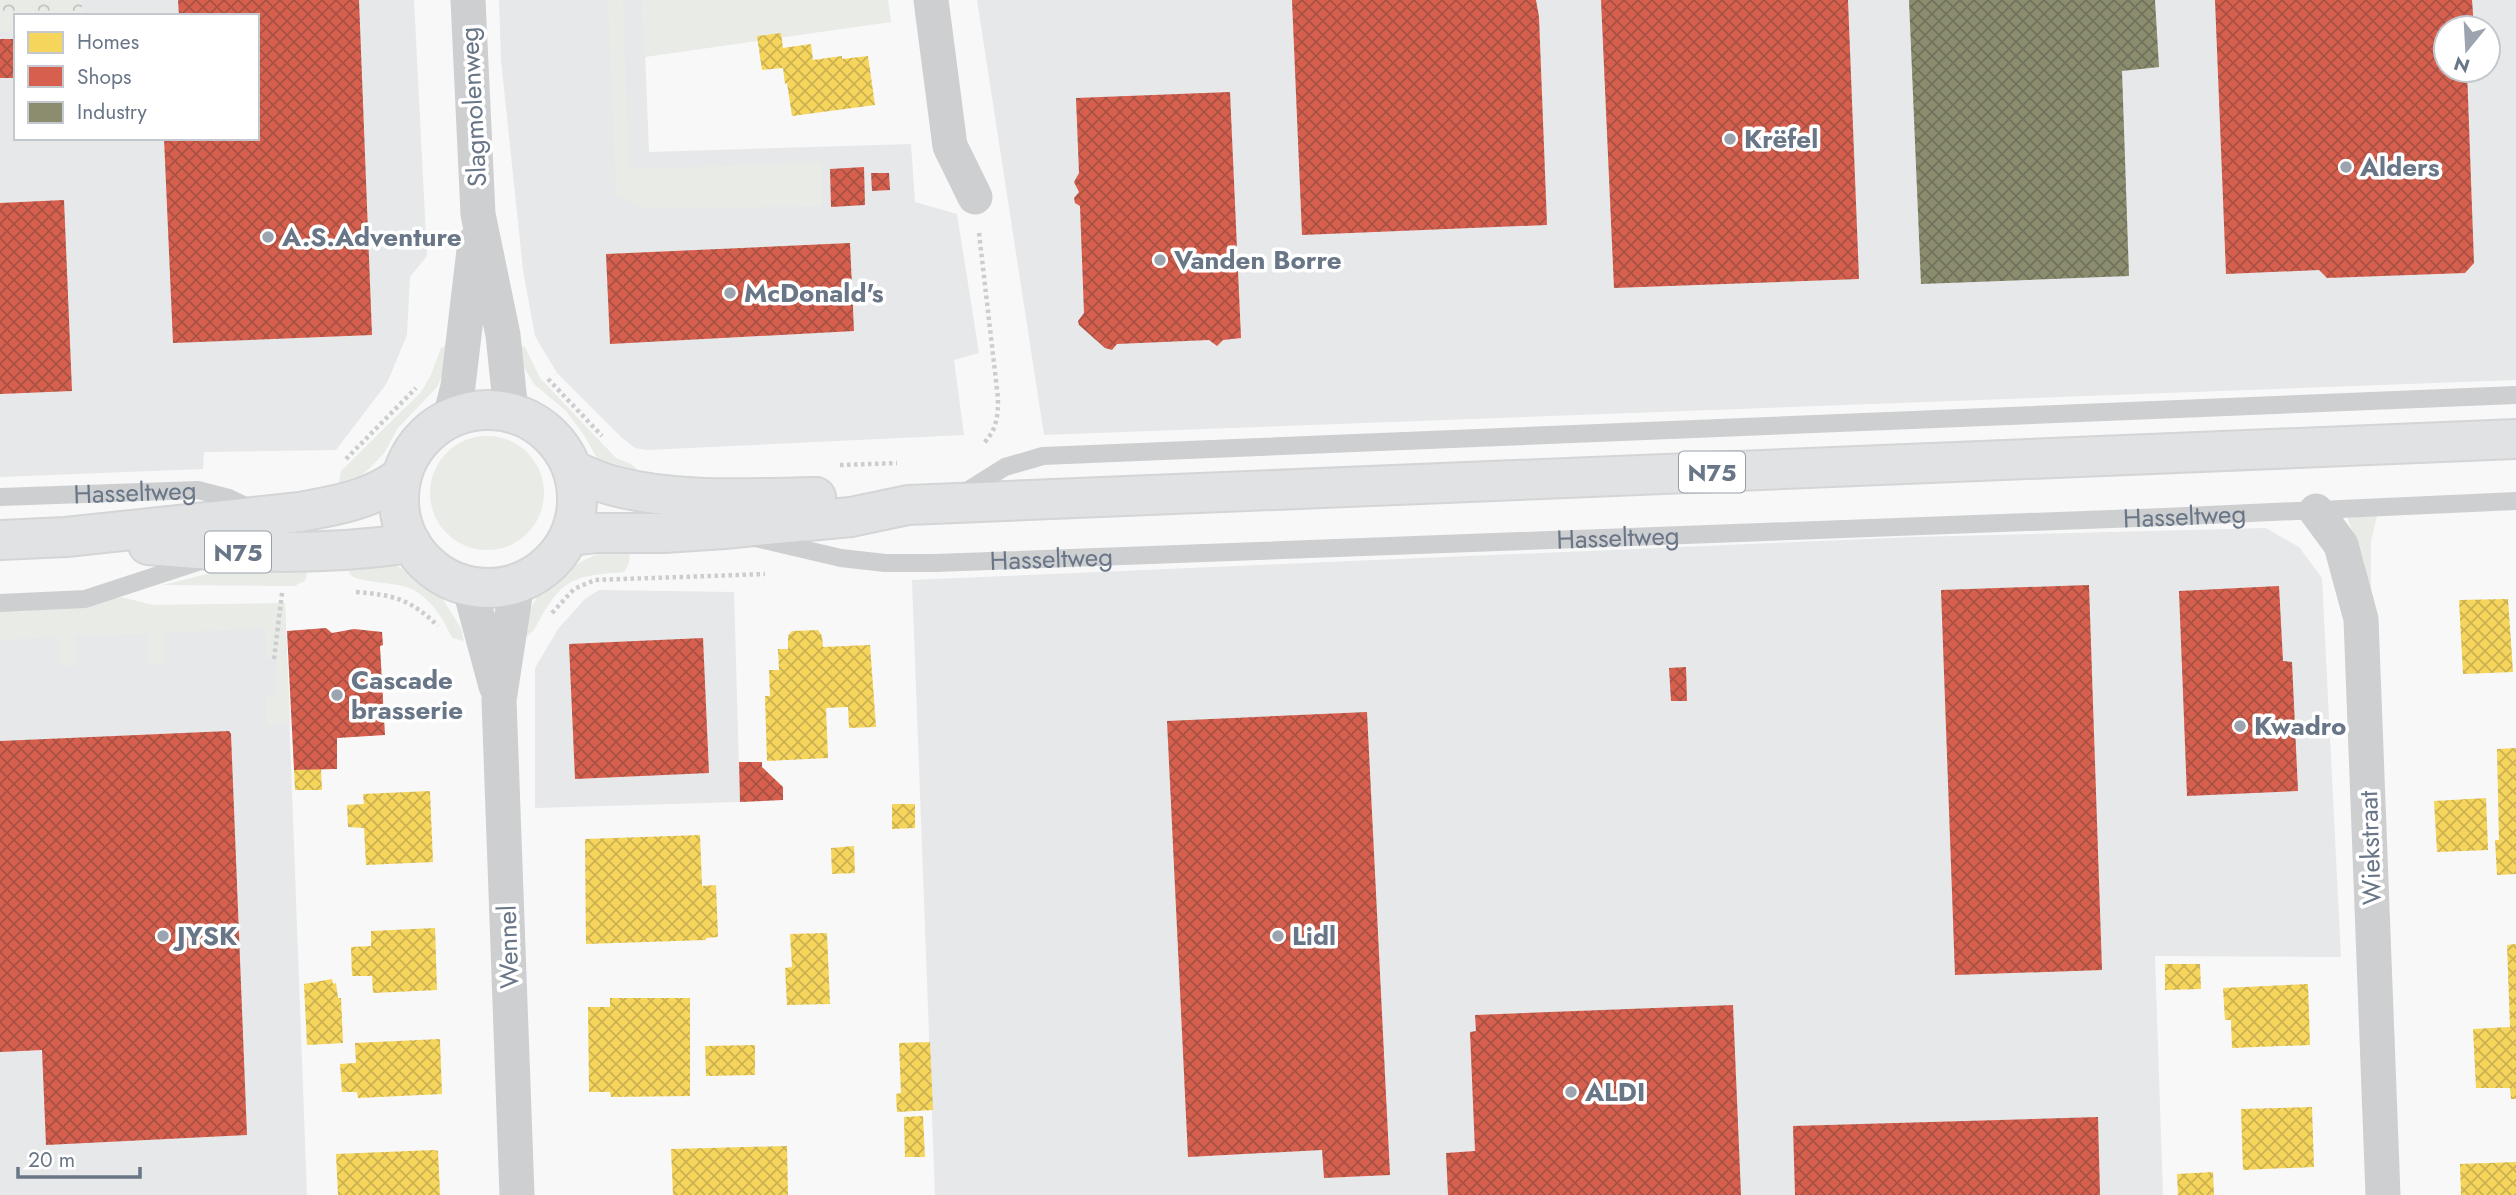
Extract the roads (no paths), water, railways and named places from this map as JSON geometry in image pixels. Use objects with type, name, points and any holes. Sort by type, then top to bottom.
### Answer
[{"type":"main road","points":[[480,410],[511,412],[538,425],[560,445],[574,471],[577,515],[570,536],[557,556],[539,572],[517,583],[494,589],[469,586],[446,577],[426,562],[411,543],[402,521],[399,499],[402,476],[412,452],[420,442],[429,432],[450,418],[480,410]]},
{"type":"main road","name":"Hasseltweg","points":[[570,536],[724,530],[851,517],[908,505],[2516,439]]},
{"type":"main road","name":"Hasseltweg","points":[[574,471],[613,486],[667,496],[730,499],[851,496],[908,505]]},
{"type":"main road","name":"Hasseltweg","points":[[0,540],[66,537],[332,506],[372,495],[402,476]]},
{"type":"main road","name":"Hasseltweg","points":[[66,537],[232,552],[336,550],[411,543]]},
{"type":"street","name":"Slagmolenweg","points":[[468,0],[478,214],[503,335],[511,412]]},
{"type":"street","points":[[931,0],[950,146],[975,197]]},
{"type":"street","name":"Slagmolenweg","points":[[450,418],[458,386],[478,214]]},
{"type":"street","name":"Wiekstraat","points":[[2316,511],[2341,545],[2361,620],[2383,1195]]},
{"type":"street","name":"Wennel","points":[[517,583],[499,700],[517,1195]]},
{"type":"street","name":"Wennel","points":[[469,586],[499,700]]},
{"type":"lane","points":[[947,504],[1005,467],[1043,456],[2516,395]]},
{"type":"lane","name":"Hasseltweg","points":[[0,497],[198,490],[229,498],[265,515]]},
{"type":"lane","name":"Hasseltweg","points":[[724,530],[841,558],[885,563],[922,563],[2516,502]]},
{"type":"lane","name":"Hasseltweg","points":[[0,603],[85,599],[232,552]]},
{"type":"place","name":"Krëfel","points":[[1730,139]]},
{"type":"place","name":"Alders","points":[[2346,167]]},
{"type":"place","name":"A.S.Adventure","points":[[268,237]]},
{"type":"place","name":"Vanden Borre","points":[[1160,260]]},
{"type":"place","name":"McDonald's","points":[[730,293]]},
{"type":"place","name":"Cascade brasserie","points":[[337,695]]},
{"type":"place","name":"Kwadro","points":[[2240,726]]},
{"type":"place","name":"JYSK","points":[[163,936]]},
{"type":"place","name":"Lidl","points":[[1278,936]]},
{"type":"place","name":"ALDI","points":[[1571,1092]]}]
